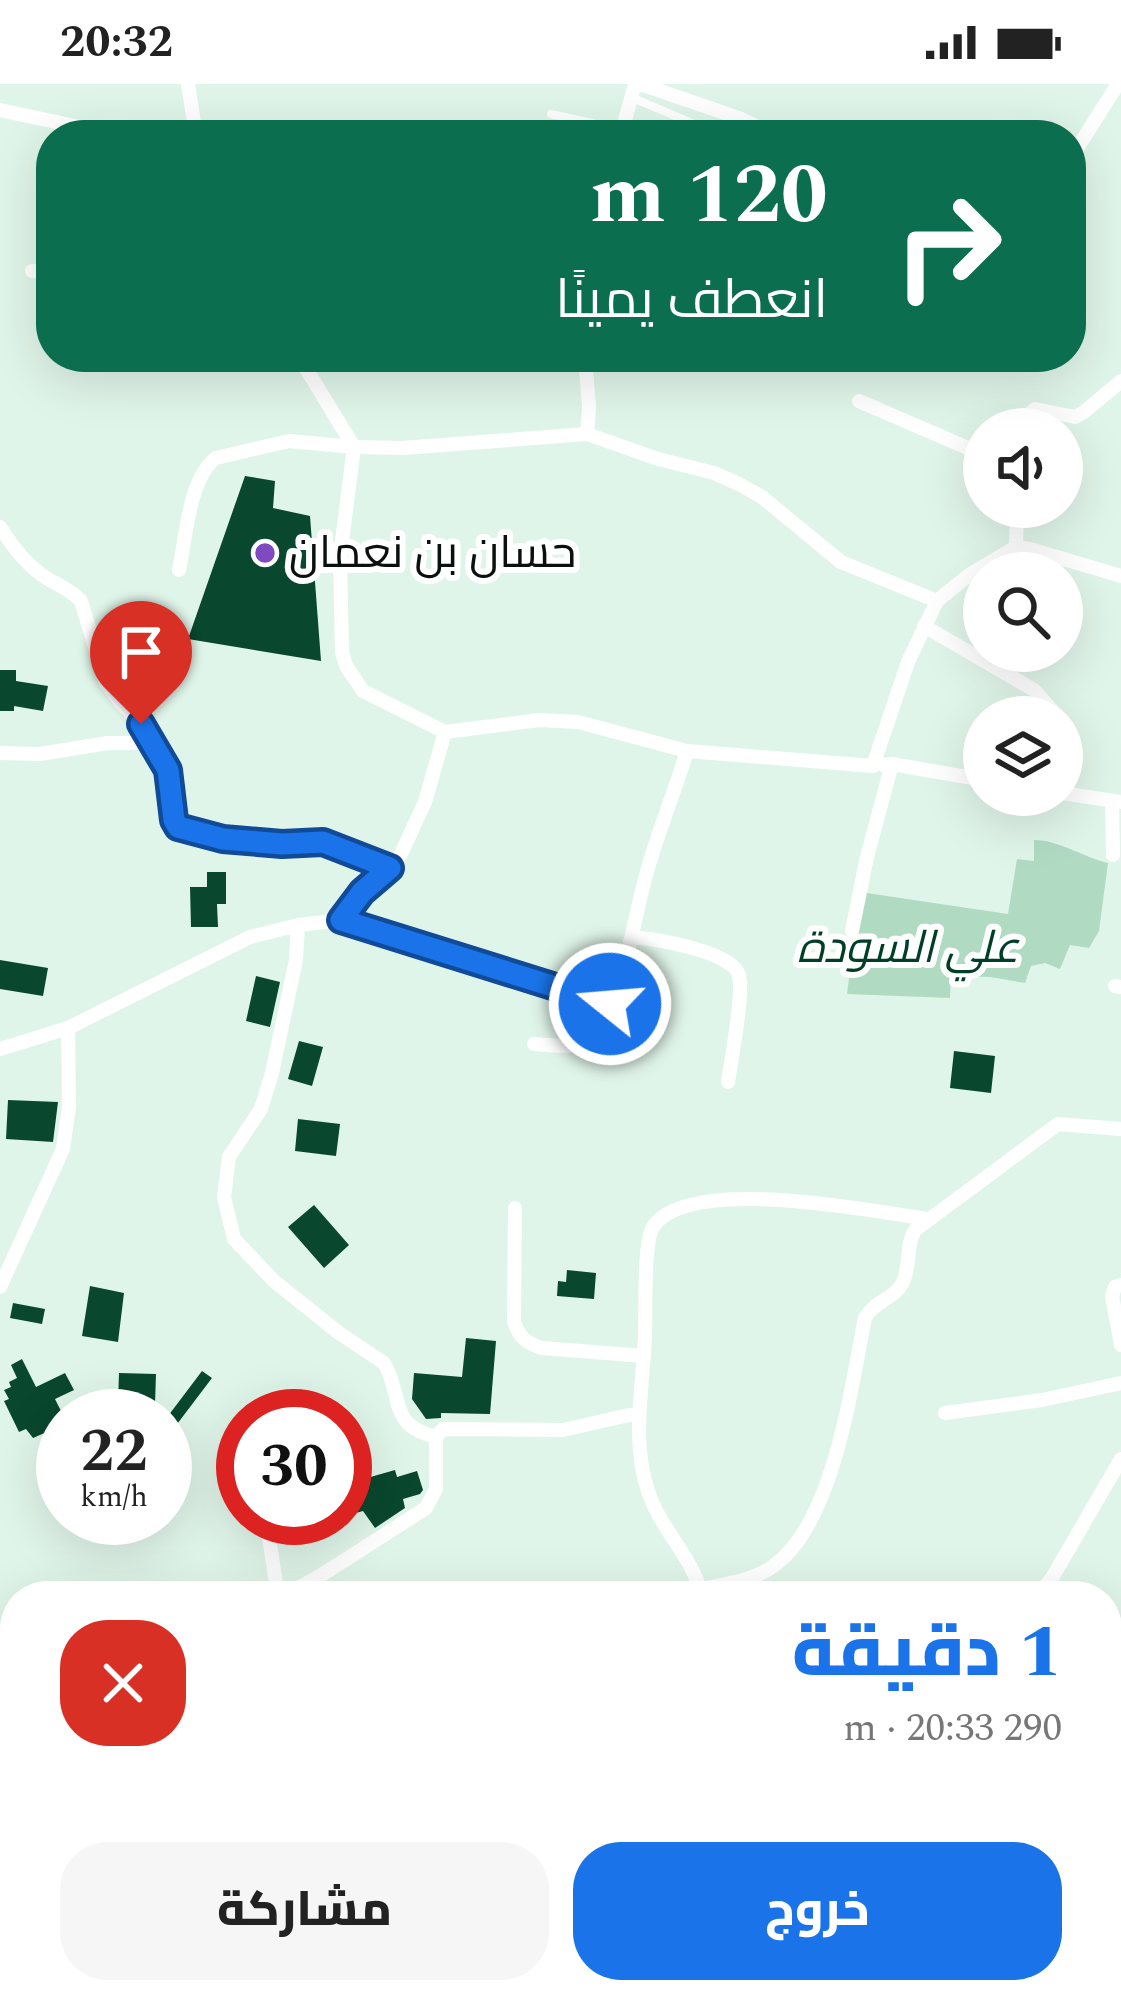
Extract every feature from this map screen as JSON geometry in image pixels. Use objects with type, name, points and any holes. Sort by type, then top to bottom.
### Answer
[{"type":"street","points":[[188,84],[194,120]]},
{"type":"street","points":[[1086,134],[1118,84]]},
{"type":"street","points":[[626,120],[636,89],[743,120]]},
{"type":"street","points":[[0,110],[47,120]]},
{"type":"street","points":[[32,271],[36,271]]},
{"type":"street","points":[[308,372],[354,447],[340,557],[342,652],[363,691],[445,732],[539,720],[578,722],[687,751],[892,764],[963,776]]},
{"type":"street","points":[[586,372],[587,434]]},
{"type":"street","points":[[1083,412],[1121,381]]},
{"type":"street","points":[[859,401],[963,446]]},
{"type":"street","points":[[179,570],[197,482],[216,458],[289,441],[354,447],[456,446],[587,434],[739,484],[762,496],[842,562],[938,602]]},
{"type":"street","points":[[0,526],[25,562],[81,601],[106,682],[154,743],[168,770],[178,827],[223,839],[323,842],[390,868]]},
{"type":"street","points":[[1016,547],[1017,528]]},
{"type":"street","points":[[873,766],[923,626],[938,602],[970,575],[1016,547],[1121,576]]},
{"type":"street","points":[[923,626],[1039,696]]},
{"type":"street","points":[[341,920],[401,854],[425,802],[445,732]]},
{"type":"street","points":[[0,753],[154,743]]},
{"type":"street","points":[[534,1044],[584,1043],[610,1004],[687,751]]},
{"type":"street","points":[[852,932],[892,764]]},
{"type":"street","points":[[1083,796],[1116,801],[1113,855]]},
{"type":"street","points":[[0,1049],[68,1028],[250,937],[341,920],[610,1004]]},
{"type":"street","points":[[298,925],[296,960],[272,1073],[261,1109],[229,1157],[224,1197],[234,1239],[274,1281],[384,1363],[401,1418],[418,1433],[436,1437]]},
{"type":"street","points":[[632,937],[683,945],[737,971],[736,1028],[728,1082]]},
{"type":"street","points":[[0,1288],[63,1149],[69,1107],[68,1028]]},
{"type":"street","points":[[739,1581],[769,1570],[794,1546],[818,1505],[848,1409],[866,1318],[904,1280],[910,1237],[1058,1124],[1121,1129]]},
{"type":"street","points":[[697,1581],[657,1512],[641,1465],[638,1413],[649,1236],[658,1222],[674,1212],[726,1199],[828,1204],[928,1219]]},
{"type":"street","points":[[514,1208],[514,1322],[520,1337],[542,1348],[644,1356]]},
{"type":"street","points":[[1121,1285],[1112,1296],[1121,1345]]},
{"type":"street","points":[[945,1413],[1121,1383]]},
{"type":"street","points":[[310,1581],[425,1508],[436,1489],[436,1437],[443,1429],[580,1428],[638,1413]]},
{"type":"street","points":[[1050,1581],[1121,1459]]},
{"type":"street","points":[[271,1545],[277,1581]]},
{"type":"lane","points":[[636,89],[689,120]]},
{"type":"lane","points":[[551,113],[577,120]]},
{"type":"green space","name":"علي السودة","points":[[1034,840],[1108,863],[1099,931],[1089,948],[1070,945],[1060,969],[1045,963],[1031,966],[1025,983],[951,976],[950,998],[847,994],[860,892],[1008,914],[1017,859],[1034,861]]},
{"type":"building","name":"حسان بن نعمان","points":[[245,476],[275,481],[273,508],[310,516],[321,661],[188,639]]},
{"type":"building","points":[[0,670],[16,670],[16,681],[48,686],[43,711],[14,706],[14,711],[0,711]]},
{"type":"building","points":[[207,872],[226,872],[226,904],[217,904],[218,927],[191,927],[190,887],[207,887]]},
{"type":"building","points":[[0,960],[48,968],[43,996],[0,989]]},
{"type":"building","points":[[256,976],[280,982],[270,1027],[246,1021]]},
{"type":"building","points":[[299,1041],[323,1047],[312,1086],[288,1079]]},
{"type":"building","points":[[954,1051],[995,1056],[991,1093],[950,1088]]},
{"type":"building","points":[[8,1100],[58,1102],[53,1142],[6,1139]]},
{"type":"building","points":[[298,1119],[340,1124],[336,1156],[295,1151]]},
{"type":"building","points":[[314,1205],[349,1245],[324,1268],[288,1227]]},
{"type":"building","points":[[567,1270],[596,1273],[594,1299],[557,1296],[558,1281],[566,1282]]},
{"type":"building","points":[[90,1286],[124,1293],[118,1342],[82,1336]]},
{"type":"building","points":[[13,1303],[45,1309],[42,1324],[10,1318]]},
{"type":"building","points":[[466,1338],[496,1341],[490,1414],[441,1413],[441,1418],[426,1419],[412,1399],[414,1373],[462,1377]]},
{"type":"building","points":[[22,1359],[36,1387],[65,1373],[73,1389],[36,1389],[33,1438],[26,1429],[19,1432],[4,1401],[9,1399],[4,1390],[17,1378],[11,1365]]},
{"type":"building","points":[[202,1371],[212,1378],[192,1404],[188,1389]]},
{"type":"building","points":[[119,1373],[156,1374],[156,1389],[118,1389]]},
{"type":"building","points":[[395,1470],[397,1477],[417,1471],[423,1490],[403,1499],[405,1508],[375,1528],[372,1477]]},
{"type":"place","name":"حسان بن نعمان","points":[[265,553]]},
{"type":"route","points":[[141,724],[168,770],[178,827],[223,839],[282,844],[313,840],[390,868],[352,902],[341,920],[610,1004]]}]
